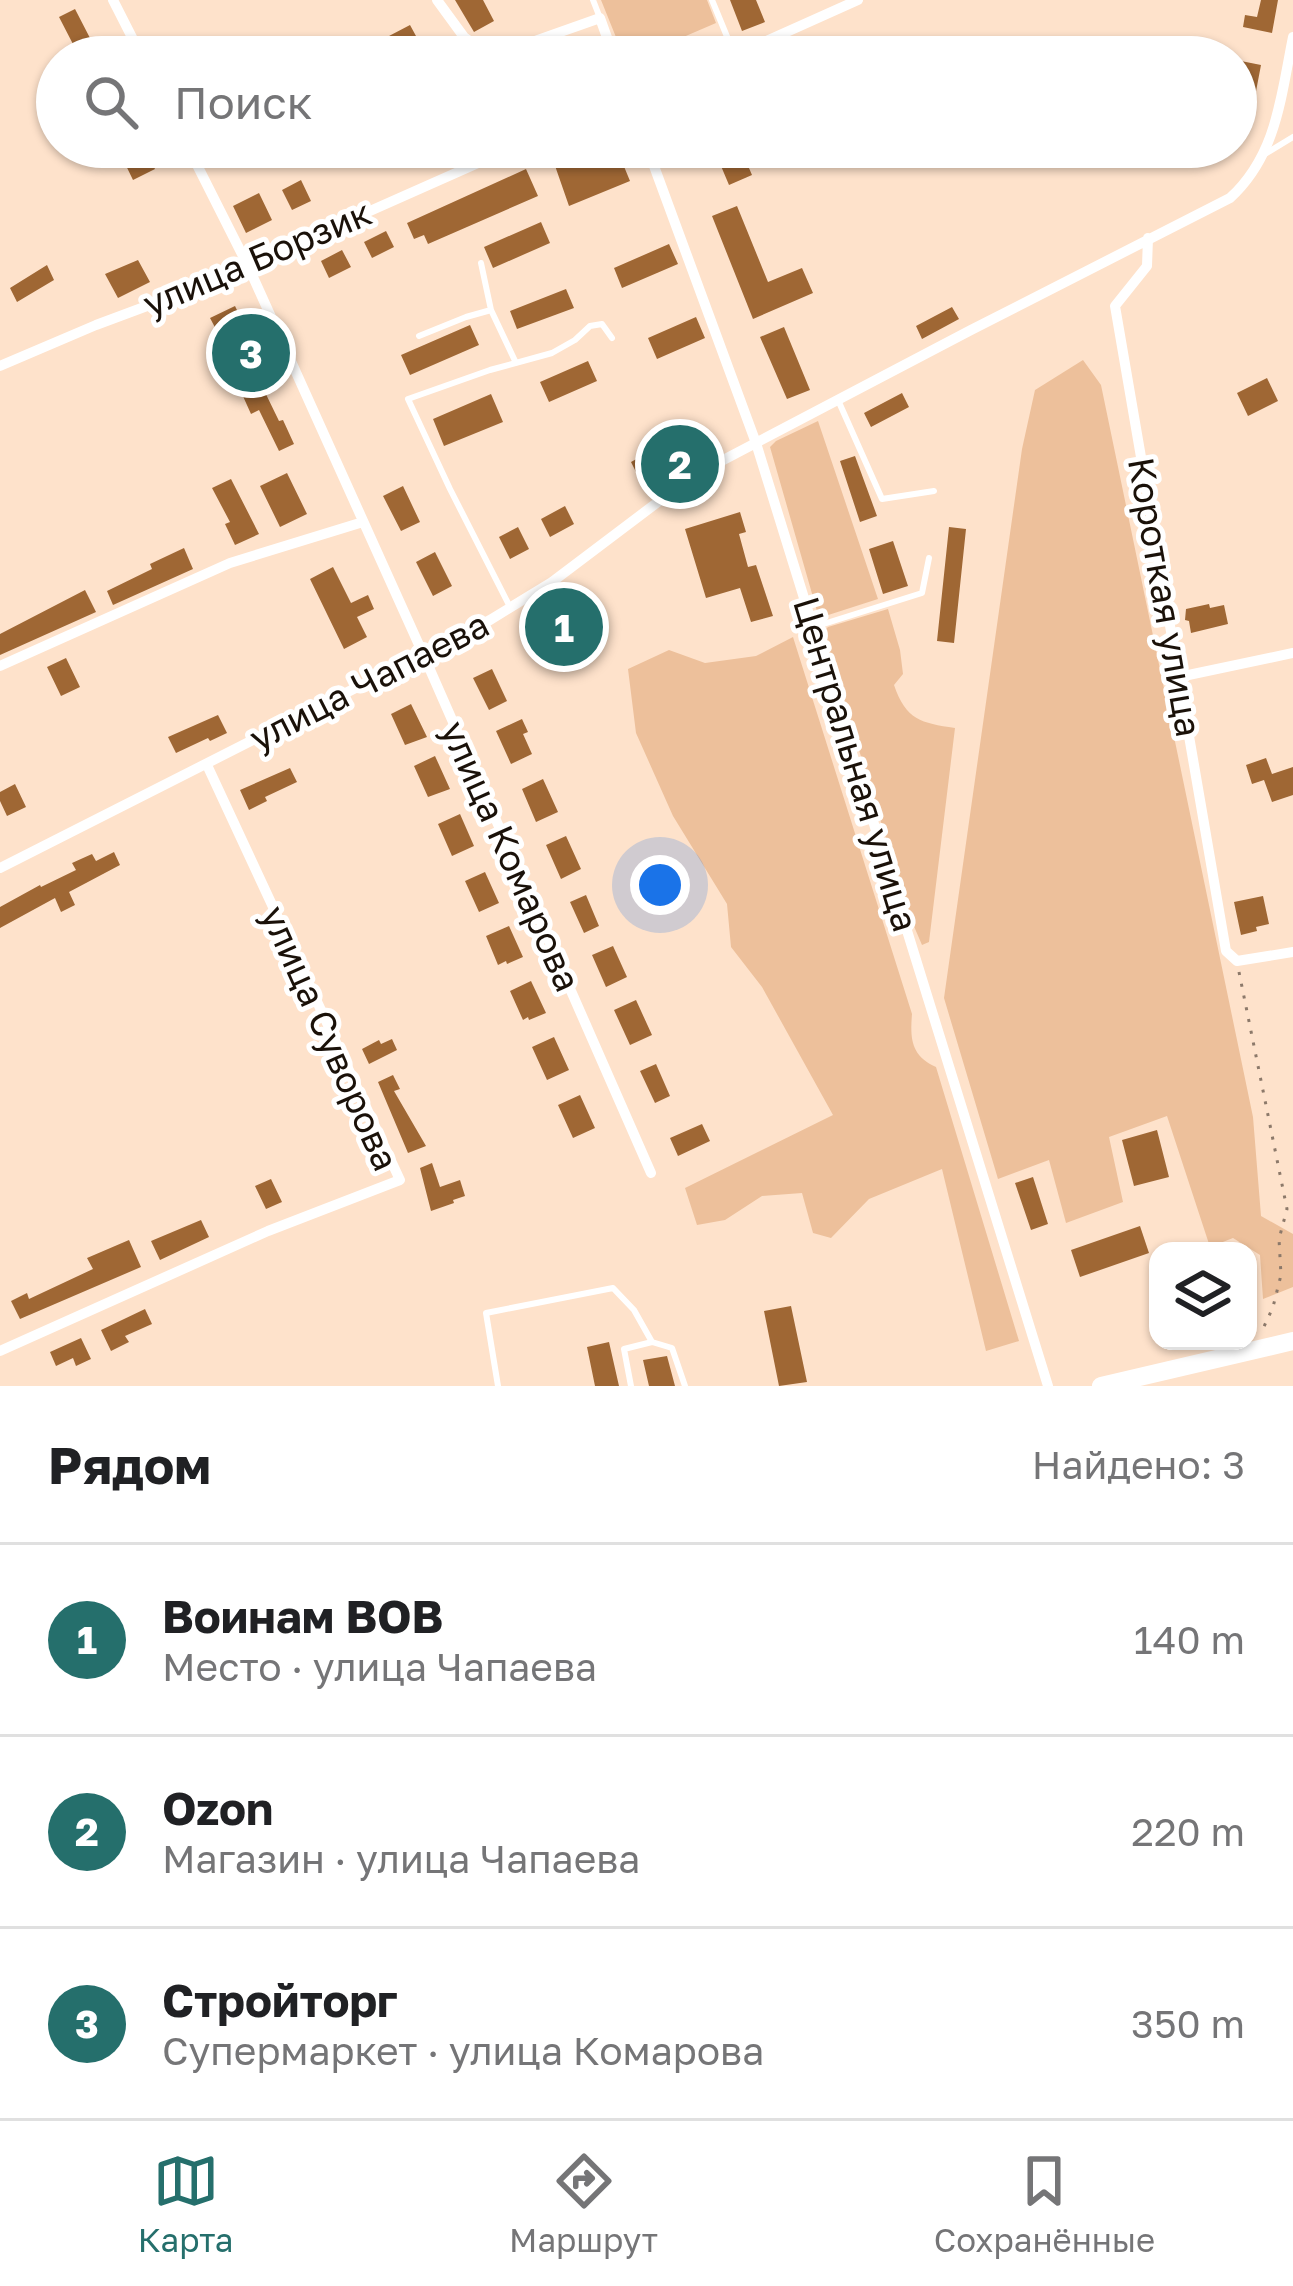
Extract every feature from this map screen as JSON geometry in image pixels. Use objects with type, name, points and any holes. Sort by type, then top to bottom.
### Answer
[{"type":"main road","points":[[1257,1348],[1293,1341]]},
{"type":"main road","points":[[1101,1386],[1249,1350]]},
{"type":"street","points":[[113,0],[131,36]]},
{"type":"street","points":[[437,0],[463,36]]},
{"type":"street","points":[[778,36],[858,0]]},
{"type":"street","points":[[548,36],[599,18],[606,36]]},
{"type":"street","points":[[1265,154],[1292,47]]},
{"type":"street","name":"улица Чапаева","points":[[1257,167],[1265,154]]},
{"type":"street","name":"улица Комарова","points":[[198,168],[424,656],[651,1173]]},
{"type":"street","name":"улица Борзик","points":[[0,366],[248,268],[467,168]]},
{"type":"street","name":"Центральная улица","points":[[655,168],[756,443],[1048,1386]]},
{"type":"street","name":"улица Чапаева","points":[[0,868],[424,656],[552,582],[691,478],[1230,198],[1256,168]]},
{"type":"street","name":"Короткая улица","points":[[1148,238],[1148,266],[1115,306],[1226,951],[1237,961]]},
{"type":"street","points":[[0,666],[230,562],[363,522]]},
{"type":"street","points":[[1179,677],[1293,653]]},
{"type":"street","name":"улица Суворова","points":[[0,1351],[268,1231],[400,1180],[207,765]]},
{"type":"street","points":[[1237,961],[1293,952]]},
{"type":"lane","points":[[593,0],[599,18]]},
{"type":"lane","points":[[712,0],[726,36]]},
{"type":"lane","points":[[1265,154],[1293,137]]},
{"type":"lane","points":[[481,263],[491,310],[516,363]]},
{"type":"lane","points":[[419,336],[491,310]]},
{"type":"lane","points":[[510,608],[408,399],[552,353],[590,326],[602,324],[611,338]]},
{"type":"lane","points":[[838,400],[882,499],[934,491]]},
{"type":"lane","points":[[814,627],[922,593],[929,558]]},
{"type":"lane","points":[[498,1386],[487,1313],[613,1288],[634,1310],[652,1342]]},
{"type":"lane","points":[[631,1386],[624,1349],[652,1342],[672,1348],[685,1386]]},
{"type":"path","points":[[1237,961],[1287,1209],[1279,1239],[1282,1275],[1257,1341]]},
{"type":"path","points":[[1287,1209],[1293,1205]]},
{"type":"shaded area","points":[[601,0],[707,0],[716,23],[686,36],[616,36]]},
{"type":"shaded area","points":[[1083,360],[1101,385],[1253,1117],[1261,1216],[1293,1234],[1293,1287],[1263,1299],[1257,1242],[1233,1238],[1208,1242],[1167,1116],[1109,1137],[1123,1202],[1066,1223],[1049,1160],[998,1179],[944,998],[1022,449],[1035,390]]},
{"type":"shaded area","points":[[818,421],[878,599],[819,618],[770,447]]},
{"type":"shaded area","points":[[888,609],[903,674],[894,685],[904,706],[916,718],[955,728],[929,942],[922,945],[823,632]]},
{"type":"shaded area","points":[[793,637],[912,1014],[914,1046],[921,1058],[936,1067],[1019,1341],[986,1351],[942,1169],[869,1199],[831,1238],[813,1233],[802,1193],[762,1196],[725,1220],[697,1225],[685,1188],[833,1115],[762,987],[731,947],[727,904],[673,816],[636,733],[628,669],[669,650],[705,663],[756,656]]},
{"type":"building","points":[[455,0],[483,0],[494,21],[474,32]]},
{"type":"building","points":[[730,0],[756,0],[765,22],[742,31]]},
{"type":"building","points":[[1261,0],[1278,0],[1272,33],[1243,27],[1245,15],[1257,17]]},
{"type":"building","points":[[75,9],[89,36],[69,36],[59,17]]},
{"type":"building","points":[[410,25],[416,36],[389,36]]},
{"type":"building","points":[[127,168],[154,168],[155,169],[133,180]]},
{"type":"building","points":[[556,168],[625,168],[630,181],[569,206]]},
{"type":"building","points":[[722,168],[749,168],[752,175],[729,185]]},
{"type":"building","points":[[526,169],[538,196],[428,244],[424,235],[414,239],[407,223]]},
{"type":"building","points":[[301,180],[311,201],[292,210],[282,190]]},
{"type":"building","points":[[259,193],[272,220],[246,233],[233,206]]},
{"type":"building","points":[[737,206],[768,282],[802,268],[813,293],[753,319],[712,216]]},
{"type":"building","points":[[541,222],[550,243],[493,268],[484,247]]},
{"type":"building","points":[[386,231],[394,247],[372,258],[364,242]]},
{"type":"building","points":[[669,244],[678,264],[622,288],[614,268]]},
{"type":"building","points":[[342,250],[351,267],[329,278],[321,261]]},
{"type":"building","points":[[138,260],[150,282],[118,298],[105,274]]},
{"type":"building","points":[[47,265],[54,280],[17,302],[10,288]]},
{"type":"building","points":[[566,289],[574,308],[517,329],[510,311]]},
{"type":"building","points":[[235,306],[249,335],[255,332],[269,365],[247,375],[227,329],[218,333],[210,318]]},
{"type":"building","points":[[952,307],[959,319],[922,339],[916,326]]},
{"type":"building","points":[[696,317],[705,338],[657,359],[648,338]]},
{"type":"building","points":[[470,325],[479,345],[410,375],[401,355]]},
{"type":"building","points":[[784,327],[810,390],[787,399],[760,337]]},
{"type":"building","points":[[588,361],[597,381],[549,402],[540,382]]},
{"type":"building","points":[[1267,378],[1278,401],[1248,416],[1237,393]]},
{"type":"building","points":[[261,384],[294,444],[279,451],[259,410],[251,414],[242,394]]},
{"type":"building","points":[[902,393],[909,407],[871,427],[864,413]]},
{"type":"building","points":[[491,394],[503,422],[444,446],[433,419]]},
{"type":"building","points":[[691,447],[697,459],[644,488],[631,462],[649,452],[656,465]]},
{"type":"building","points":[[855,456],[877,516],[860,522],[840,461]]},
{"type":"building","points":[[287,473],[307,514],[280,527],[260,486]]},
{"type":"building","points":[[231,479],[259,534],[235,545],[225,524],[230,522],[212,488]]},
{"type":"building","points":[[403,486],[420,522],[401,531],[383,496]]},
{"type":"building","points":[[565,506],[574,524],[550,537],[541,519]]},
{"type":"building","points":[[740,512],[746,532],[739,534],[748,567],[756,565],[773,616],[751,622],[740,588],[706,598],[685,529]]},
{"type":"building","points":[[518,527],[529,549],[510,559],[499,537]]},
{"type":"building","points":[[949,527],[966,529],[954,643],[937,641]]},
{"type":"building","points":[[893,541],[908,586],[883,594],[869,549]]},
{"type":"building","points":[[184,548],[193,569],[113,605],[107,591]]},
{"type":"building","points":[[435,552],[452,586],[433,596],[416,562]]},
{"type":"building","points":[[333,567],[351,603],[368,595],[374,609],[357,617],[367,637],[344,649],[310,579]]},
{"type":"building","points":[[85,590],[96,612],[0,655],[0,634]]},
{"type":"building","points":[[1209,604],[1210,608],[1224,605],[1228,624],[1191,633],[1186,609]]},
{"type":"building","points":[[66,658],[80,687],[61,696],[47,667]]},
{"type":"building","points":[[492,669],[507,701],[489,710],[473,678]]},
{"type":"building","points":[[411,704],[427,737],[405,745],[391,714]]},
{"type":"building","points":[[218,715],[227,733],[176,753],[168,737]]},
{"type":"building","points":[[522,719],[532,754],[511,764],[496,731]]},
{"type":"building","points":[[435,756],[450,789],[428,797],[414,766]]},
{"type":"building","points":[[1266,758],[1272,774],[1293,767],[1293,795],[1272,802],[1264,780],[1252,784],[1246,765]]},
{"type":"building","points":[[290,768],[297,782],[249,810],[240,790]]},
{"type":"building","points":[[543,779],[558,812],[536,822],[522,789]]},
{"type":"building","points":[[15,784],[26,807],[7,816],[0,792]]},
{"type":"building","points":[[460,814],[474,846],[452,856],[438,824]]},
{"type":"building","points":[[566,836],[581,869],[561,879],[546,845]]},
{"type":"building","points":[[114,852],[120,865],[69,892],[75,905],[61,912],[55,898],[0,928],[0,907],[76,870],[72,863],[92,854],[96,861]]},
{"type":"building","points":[[485,872],[499,903],[479,912],[465,881]]},
{"type":"building","points":[[586,895],[599,926],[584,933],[570,902]]},
{"type":"building","points":[[1263,896],[1269,924],[1241,935],[1234,902]]},
{"type":"building","points":[[509,926],[523,957],[498,965],[486,936]]},
{"type":"building","points":[[613,946],[627,977],[606,987],[592,955]]},
{"type":"building","points":[[531,981],[546,1013],[523,1020],[510,991]]},
{"type":"building","points":[[636,1000],[652,1035],[630,1045],[614,1010]]},
{"type":"building","points":[[554,1037],[569,1070],[547,1080],[532,1047]]},
{"type":"building","points":[[392,1039],[397,1050],[369,1064],[362,1049]]},
{"type":"building","points":[[656,1064],[670,1096],[655,1103],[640,1071]]},
{"type":"building","points":[[393,1075],[400,1089],[394,1091],[426,1146],[408,1153],[378,1082]]},
{"type":"building","points":[[580,1095],[595,1128],[573,1138],[558,1105]]},
{"type":"building","points":[[702,1124],[710,1141],[678,1156],[670,1138]]},
{"type":"building","points":[[1157,1130],[1169,1177],[1134,1186],[1122,1140]]},
{"type":"building","points":[[432,1163],[440,1187],[460,1180],[465,1196],[431,1211],[420,1168]]},
{"type":"building","points":[[1033,1177],[1048,1224],[1031,1230],[1015,1183]]},
{"type":"building","points":[[271,1179],[282,1202],[266,1209],[255,1186]]},
{"type":"building","points":[[201,1220],[209,1237],[160,1260],[151,1241]]},
{"type":"building","points":[[1140,1226],[1149,1253],[1080,1277],[1071,1250]]},
{"type":"building","points":[[129,1240],[141,1267],[20,1319],[11,1301],[27,1293],[29,1299],[93,1269],[87,1258]]},
{"type":"building","points":[[791,1306],[807,1382],[779,1386],[764,1311]]},
{"type":"building","points":[[145,1309],[152,1324],[125,1336],[129,1342],[111,1351],[101,1330]]},
{"type":"building","points":[[81,1338],[91,1359],[76,1366],[73,1358],[56,1366],[50,1352]]},
{"type":"building","points":[[609,1342],[619,1386],[595,1386],[587,1347]]},
{"type":"building","points":[[667,1356],[675,1386],[649,1386],[643,1360]]},
{"type":"place","name":"Стройторг","points":[[251,353]]},
{"type":"place","name":"Ozon","points":[[680,464]]},
{"type":"place","name":"Воинам ВОВ","points":[[564,627]]}]
